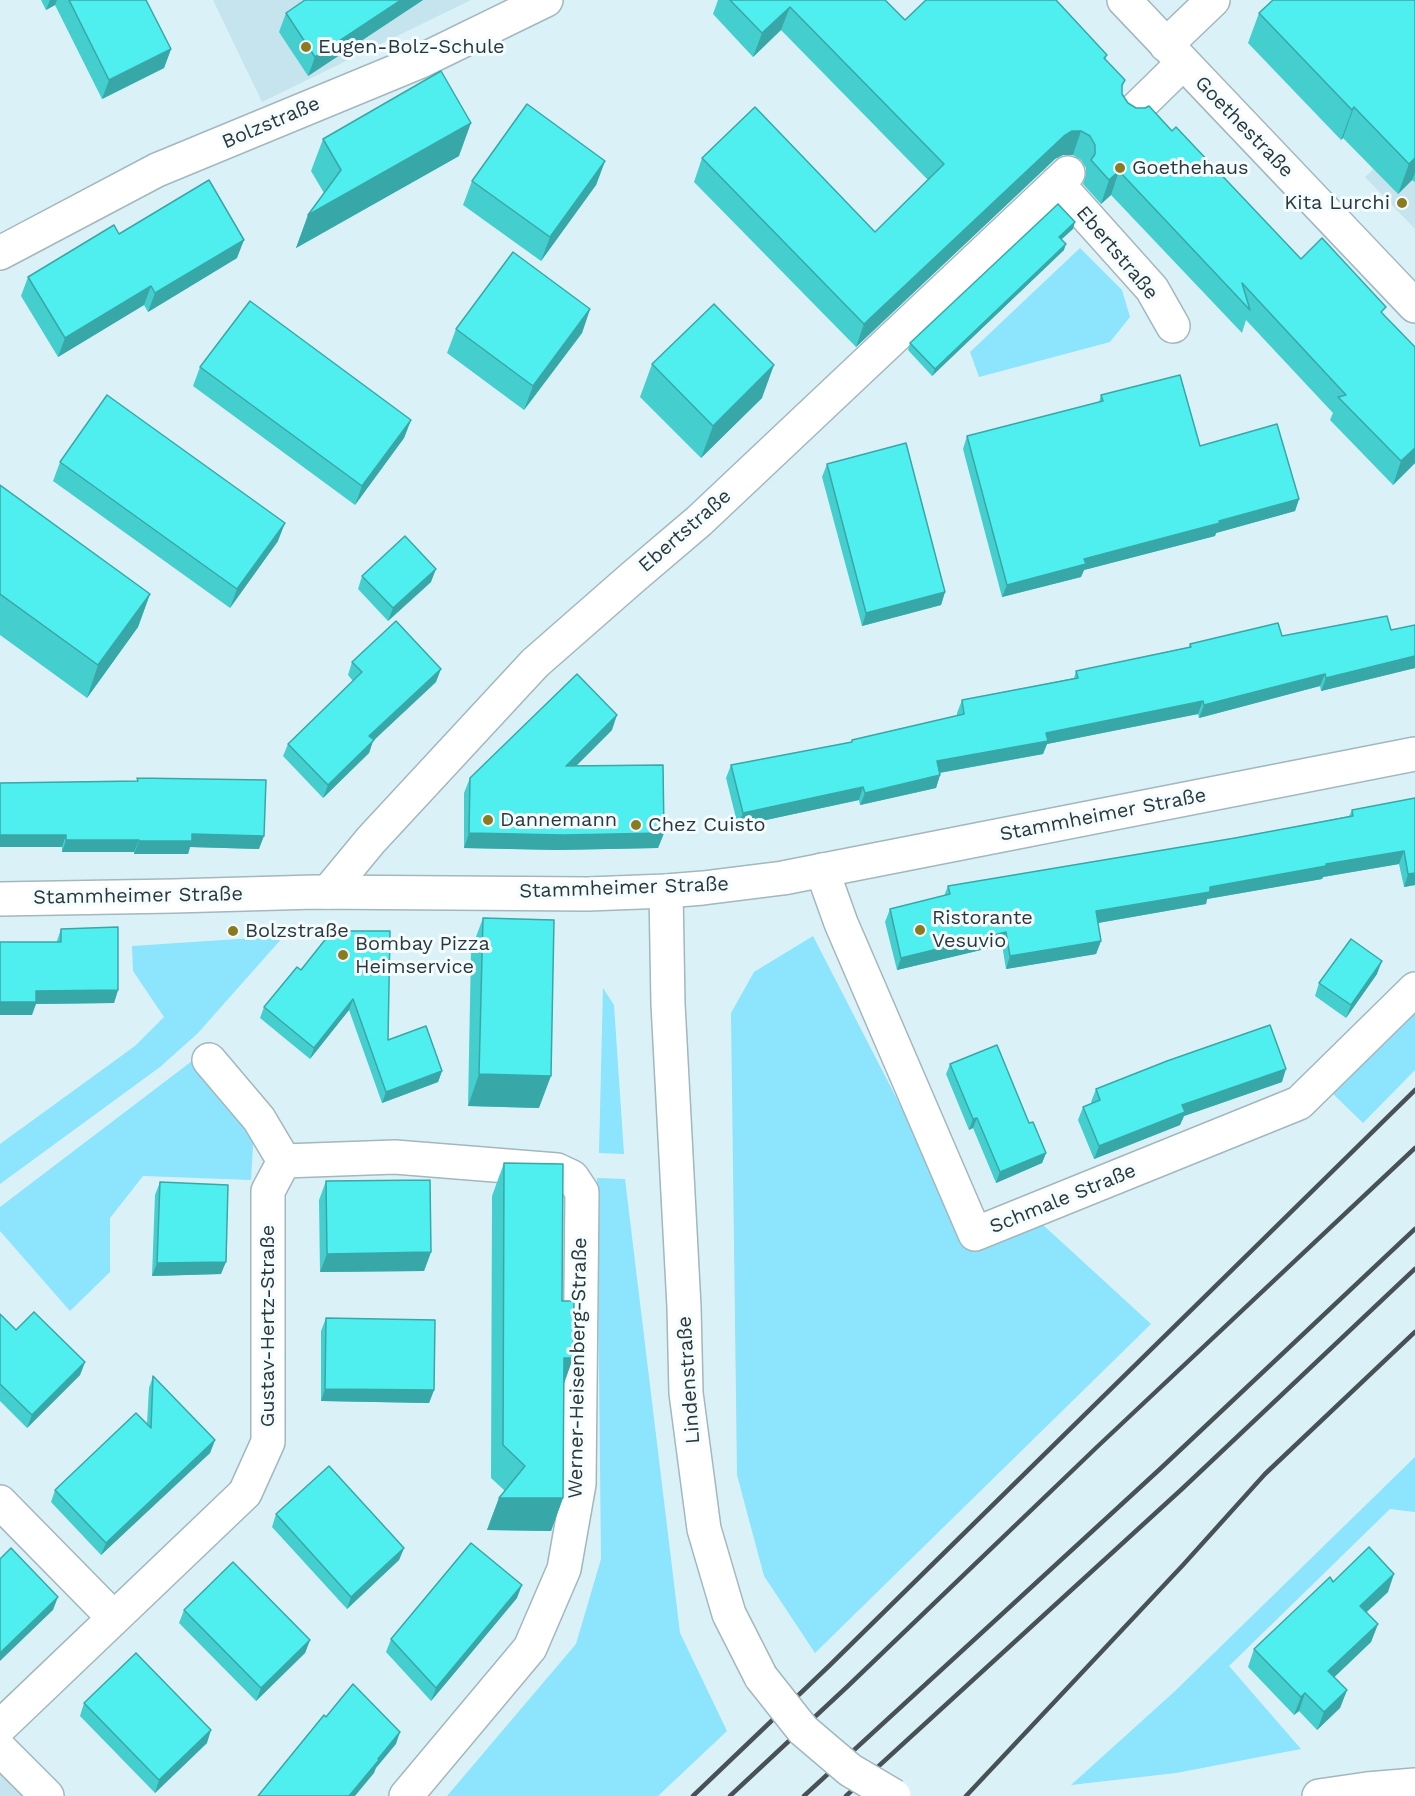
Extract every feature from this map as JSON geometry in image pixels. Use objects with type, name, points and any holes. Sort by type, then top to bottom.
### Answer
[{"type":"street","name":"Bolzstraße","points":[[0,253],[158,170],[421,61],[546,0]]},
{"type":"street","name":"Goethestraße","points":[[1124,0],[1415,306]]},
{"type":"street","points":[[1132,112],[1213,0]]},
{"type":"street","name":"Ebertstraße","points":[[328,892],[371,840],[535,663],[699,521],[1063,178],[1152,289],[1173,326]]},
{"type":"street","name":"Stammheimer Straße","points":[[0,899],[328,892],[588,894],[666,891],[764,880],[822,870],[1415,754]]},
{"type":"street","name":"Schmale Straße","points":[[822,870],[845,934],[975,1234],[1299,1103],[1415,989]]},
{"type":"street","name":"Lindenstraße","points":[[666,891],[668,1004],[684,1307],[686,1393],[704,1529],[729,1614],[761,1677],[803,1730],[850,1770],[894,1796]]},
{"type":"street","points":[[209,1059],[259,1119],[284,1161]]},
{"type":"street","name":"Werner-Heisenberg-Straße","points":[[284,1161],[395,1157],[557,1170],[572,1177],[582,1192],[579,1484],[564,1569],[530,1648],[406,1796]]},
{"type":"street","name":"Gustav-Hertz-Straße","points":[[0,1727],[245,1493],[268,1442],[268,1191],[284,1161]]},
{"type":"street","points":[[0,1502],[114,1618]]},
{"type":"street","points":[[0,1749],[47,1796]]},
{"type":"street","points":[[1319,1796],[1415,1785]]},
{"type":"shaded area","name":"Eugen-Bolz-Schule","points":[[213,0],[471,0],[262,102]]},
{"type":"shaded area","name":"Kita Lurchi","points":[[1415,128],[1415,229],[1365,177]]},
{"type":"shaded area","points":[[1080,248],[1122,290],[1130,317],[1110,342],[979,377],[970,352]]},
{"type":"shaded area","points":[[284,936],[198,1033],[160,1067],[0,1184],[0,1144],[135,1046],[164,1017],[133,971],[132,946]]},
{"type":"shaded area","points":[[813,936],[968,1237],[1042,1224],[1151,1324],[815,1653],[764,1576],[737,1475],[731,1013],[754,972]]},
{"type":"shaded area","points":[[603,988],[614,1005],[624,1154],[599,1153]]},
{"type":"shaded area","points":[[1415,1004],[1415,1070],[1363,1123],[1328,1089]]},
{"type":"shaded area","points":[[196,1058],[254,1128],[251,1180],[143,1176],[110,1218],[110,1272],[70,1311],[0,1231],[0,1207]]},
{"type":"shaded area","points":[[597,1178],[625,1179],[680,1633],[727,1731],[658,1796],[447,1796],[576,1644],[601,1559]]},
{"type":"shaded area","points":[[1415,1457],[1415,1512],[1390,1509],[1229,1666],[1301,1749],[1176,1773],[1071,1785],[1174,1692]]},
{"type":"shaded area","points":[[0,1749],[47,1796],[0,1796]]},
{"type":"building","points":[[69,0],[146,0],[171,49],[109,80]]},
{"type":"building","points":[[305,0],[401,0],[315,57],[286,13]]},
{"type":"building","points":[[730,0],[885,0],[905,20],[926,0],[1056,0],[1107,55],[1104,58],[1125,80],[1122,85],[1122,94],[1128,103],[1136,108],[1149,106],[1172,131],[1176,127],[1301,259],[1322,238],[1386,307],[1381,312],[1415,347],[1415,448],[1401,461],[1338,397],[1346,395],[1242,283],[1250,310],[1119,171],[1109,180],[1091,160],[1095,154],[1095,145],[1090,136],[1081,131],[1072,131],[1064,136],[864,324],[702,158],[755,107],[875,232],[944,164],[790,7],[762,33]]},
{"type":"building","points":[[1273,0],[1415,0],[1415,158],[1409,164],[1354,107],[1352,110],[1259,13]]},
{"type":"building","points":[[441,71],[471,123],[308,215],[341,170],[323,139]]},
{"type":"building","points":[[527,104],[605,161],[550,237],[472,181]]},
{"type":"building","points":[[209,180],[244,240],[155,293],[151,286],[65,338],[28,277],[114,225],[119,234]]},
{"type":"building","points":[[1058,204],[1075,222],[1059,237],[1066,244],[935,369],[910,343]]},
{"type":"building","points":[[513,252],[590,309],[533,386],[456,329]]},
{"type":"building","points":[[250,301],[411,420],[362,486],[200,367]]},
{"type":"building","points":[[714,304],[774,365],[713,426],[652,364]]},
{"type":"building","points":[[1180,375],[1200,446],[1277,424],[1299,499],[1219,521],[1220,523],[1084,559],[1086,564],[1007,585],[967,436],[1103,401],[1101,395]]},
{"type":"building","points":[[107,395],[285,523],[237,589],[60,462]]},
{"type":"building","points":[[906,443],[945,592],[866,613],[827,464]]},
{"type":"building","points":[[0,485],[150,594],[98,665],[0,594]]},
{"type":"building","points":[[405,536],[436,569],[393,608],[362,576]]},
{"type":"building","points":[[1387,616],[1391,630],[1415,625],[1415,656],[1326,678],[1325,674],[1204,705],[1203,701],[1046,733],[1048,741],[937,761],[940,775],[865,793],[863,787],[743,813],[731,765],[852,742],[852,740],[964,714],[962,700],[1078,678],[1076,671],[1191,647],[1190,644],[1278,623],[1282,636]]},
{"type":"building","points":[[396,621],[441,669],[369,736],[374,740],[328,785],[288,744],[362,672],[352,662]]},
{"type":"building","points":[[577,674],[617,715],[566,766],[663,765],[664,833],[563,835],[469,833],[470,778]]},
{"type":"building","points":[[137,778],[266,780],[264,836],[192,834],[192,841],[139,841],[66,840],[66,835],[0,835],[0,783],[138,781]]},
{"type":"building","points":[[1415,798],[1415,873],[1408,874],[1404,851],[1210,887],[1210,892],[1096,911],[1101,941],[1010,956],[1006,932],[901,958],[890,909],[950,894],[948,886],[1353,816],[1352,810]]},
{"type":"building","points":[[483,918],[554,920],[551,1076],[479,1074]]},
{"type":"building","points":[[118,927],[118,990],[36,991],[36,1002],[0,1002],[0,942],[61,942],[61,929]]},
{"type":"building","points":[[332,931],[390,931],[388,1040],[426,1026],[442,1071],[386,1092],[353,999],[314,1048],[264,1007],[297,967],[301,970]]},
{"type":"building","points":[[1351,939],[1382,961],[1351,1005],[1319,983]]},
{"type":"building","points":[[1270,1025],[1286,1069],[1182,1105],[1185,1112],[1099,1146],[1083,1107],[1100,1100],[1096,1089]]},
{"type":"building","points":[[997,1045],[1029,1123],[1033,1122],[1046,1153],[1000,1172],[977,1118],[973,1119],[950,1064]]},
{"type":"building","points":[[504,1163],[563,1164],[562,1301],[574,1301],[573,1358],[564,1358],[563,1498],[499,1498],[525,1466],[503,1445]]},
{"type":"building","points":[[430,1180],[431,1252],[327,1254],[326,1181]]},
{"type":"building","points":[[160,1182],[228,1185],[226,1262],[157,1263]]},
{"type":"building","points":[[34,1312],[85,1362],[32,1415],[0,1384],[0,1314],[16,1330]]},
{"type":"building","points":[[326,1318],[435,1320],[434,1390],[325,1389]]},
{"type":"building","points":[[153,1376],[215,1440],[106,1543],[55,1490],[136,1413],[151,1428]]},
{"type":"building","points":[[329,1466],[404,1548],[351,1597],[276,1514]]},
{"type":"building","points":[[471,1543],[522,1585],[436,1688],[391,1639]]},
{"type":"building","points":[[1369,1547],[1394,1574],[1360,1606],[1378,1624],[1328,1671],[1347,1690],[1324,1712],[1305,1693],[1301,1697],[1254,1649],[1330,1577],[1333,1582]]},
{"type":"building","points":[[11,1548],[58,1597],[0,1653],[0,1559]]},
{"type":"building","points":[[233,1562],[310,1640],[261,1688],[184,1610]]},
{"type":"building","points":[[136,1653],[211,1730],[159,1780],[84,1703]]},
{"type":"building","points":[[353,1684],[400,1732],[349,1796],[258,1796],[324,1715],[326,1717]]},
{"type":"railway","points":[[693,1796],[830,1665],[1415,1090]]},
{"type":"railway","points":[[730,1796],[1415,1148]]},
{"type":"railway","points":[[804,1796],[1160,1469],[1415,1229]]},
{"type":"railway","points":[[846,1796],[1183,1488],[1415,1269]]},
{"type":"railway","points":[[966,1796],[1183,1565],[1265,1474],[1415,1332]]},
{"type":"place","name":"Eugen-Bolz-Schule","points":[[306,47]]},
{"type":"place","name":"Goethehaus","points":[[1120,168]]},
{"type":"place","name":"Kita Lurchi","points":[[1402,203]]},
{"type":"place","name":"Dannemann","points":[[488,820]]},
{"type":"place","name":"Chez Cuisto","points":[[636,825]]},
{"type":"place","name":"Ristorante Vesuvio","points":[[920,930]]},
{"type":"place","name":"Bolzstraße","points":[[233,931]]},
{"type":"place","name":"Bombay Pizza Heimservice","points":[[343,955]]}]
